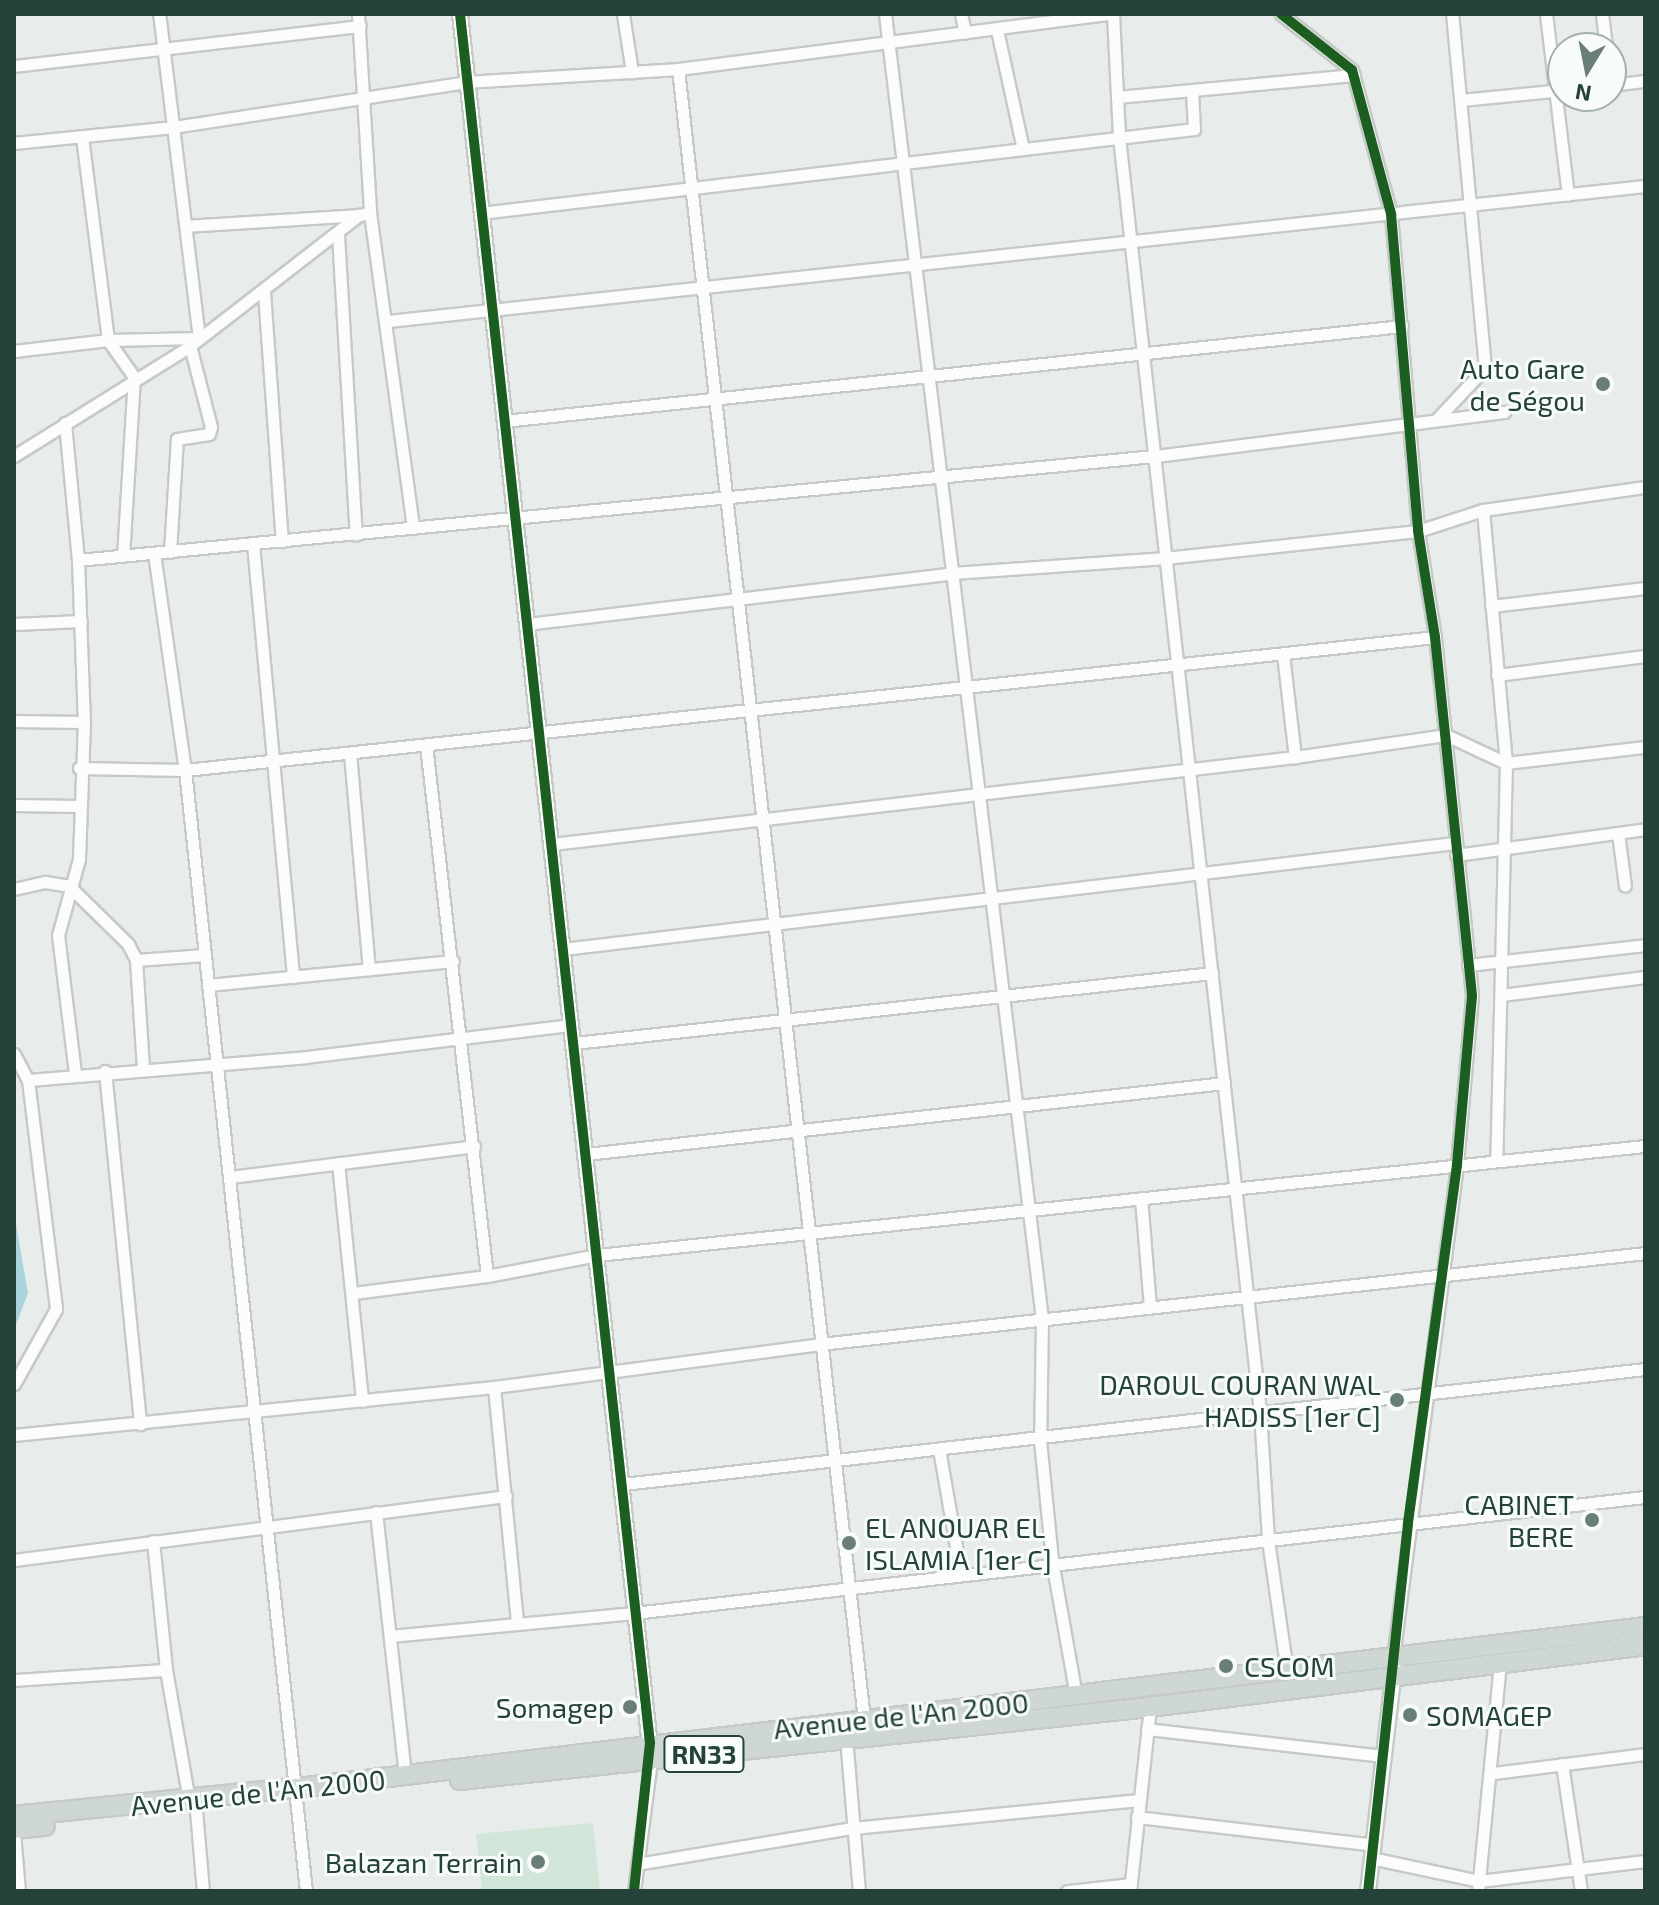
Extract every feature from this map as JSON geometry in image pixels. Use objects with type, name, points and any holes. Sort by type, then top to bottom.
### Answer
[{"type":"main road","name":"Avenue de l'An 2000","points":[[298,1793],[405,1776],[650,1751],[846,1737],[1150,1707],[1645,1627]]},
{"type":"main road","name":"Avenue de l'An 2000","points":[[14,1831],[193,1805],[650,1751],[864,1720],[1287,1673],[1500,1663],[1645,1645]]},
{"type":"main road","name":"Avenue de l'An 2000","points":[[14,1816],[193,1805]]},
{"type":"street","points":[[159,14],[186,226],[195,342],[211,427],[209,434],[177,439],[170,552]]},
{"type":"street","points":[[467,14],[460,14],[490,310],[516,518],[597,1255],[605,1371],[623,1484],[650,1751],[634,1891]]},
{"type":"street","points":[[623,14],[632,72]]},
{"type":"street","points":[[885,14],[1042,1319],[1040,1440],[1052,1561],[1076,1696]]},
{"type":"street","points":[[961,14],[965,33]]},
{"type":"street","points":[[14,143],[173,127],[466,82],[678,69],[997,30],[1034,19],[1105,14]]},
{"type":"street","points":[[1113,14],[1119,137],[1133,241],[1260,1412],[1268,1540],[1287,1673]]},
{"type":"street","points":[[1281,14],[1354,75],[1391,214],[1418,531],[1435,637],[1472,996],[1457,1165],[1408,1524],[1368,1891]]},
{"type":"street","points":[[1436,421],[1485,368],[1452,14]]},
{"type":"street","points":[[14,66],[163,49],[359,20],[366,95],[365,214],[388,321],[413,528]]},
{"type":"street","points":[[997,30],[1023,149]]},
{"type":"street","points":[[678,69],[864,1720]]},
{"type":"street","points":[[1117,97],[1354,75]]},
{"type":"street","points":[[480,213],[1194,129],[1192,90]]},
{"type":"street","points":[[1461,100],[1547,91]]},
{"type":"street","points":[[1561,112],[1568,195]]},
{"type":"street","points":[[82,137],[108,340],[134,377],[123,556]]},
{"type":"street","points":[[388,321],[1645,186]]},
{"type":"street","points":[[186,226],[365,214]]},
{"type":"street","points":[[14,456],[134,377],[195,342],[365,214]]},
{"type":"street","points":[[338,235],[356,534]]},
{"type":"street","points":[[264,292],[282,541]]},
{"type":"street","points":[[504,421],[1402,326]]},
{"type":"street","points":[[14,351],[108,340],[195,342]]},
{"type":"street","points":[[78,560],[1155,456],[1504,412]]},
{"type":"street","points":[[65,423],[78,560],[84,722],[77,806],[79,859],[69,886],[58,935],[75,1073]]},
{"type":"street","points":[[527,624],[952,573],[1165,558],[1418,531],[1483,510],[1645,487]]},
{"type":"street","points":[[1483,510],[1506,763],[1496,1161]]},
{"type":"street","points":[[253,544],[293,977]]},
{"type":"street","points":[[154,553],[185,770],[265,1529],[298,1793],[306,1891]]},
{"type":"street","points":[[1491,606],[1645,588]]},
{"type":"street","points":[[14,624],[81,621]]},
{"type":"street","points":[[79,768],[185,770],[1435,637]]},
{"type":"street","points":[[1283,654],[1295,757]]},
{"type":"street","points":[[1497,675],[1645,656]]},
{"type":"street","points":[[14,721],[84,722]]},
{"type":"street","points":[[552,844],[1190,770],[1446,735],[1506,763],[1645,747]]},
{"type":"street","points":[[426,745],[487,1276]]},
{"type":"street","points":[[350,753],[369,969]]},
{"type":"street","points":[[14,805],[77,806]]},
{"type":"street","points":[[563,949],[1201,873],[1455,849],[1503,848],[1645,829]]},
{"type":"street","points":[[1618,833],[1625,886]]},
{"type":"street","points":[[14,889],[45,882],[69,886],[128,944],[136,960],[143,1069]]},
{"type":"street","points":[[1468,965],[1645,945]]},
{"type":"street","points":[[136,960],[205,955]]},
{"type":"street","points":[[208,985],[453,961]]},
{"type":"street","points":[[574,1043],[1212,973]]},
{"type":"street","points":[[1501,995],[1645,977]]},
{"type":"street","points":[[28,1080],[572,1025]]},
{"type":"street","points":[[14,1054],[28,1080],[56,1309],[14,1384]]},
{"type":"street","points":[[105,1071],[140,1424]]},
{"type":"street","points":[[586,1154],[1224,1083]]},
{"type":"street","points":[[230,1177],[474,1146]]},
{"type":"street","points":[[353,1293],[487,1276],[597,1255],[1645,1146]]},
{"type":"street","points":[[338,1163],[362,1401]]},
{"type":"street","points":[[1141,1198],[1150,1308]]},
{"type":"street","points":[[14,1435],[494,1387],[820,1344],[1645,1253]]},
{"type":"street","points":[[623,1484],[1040,1440],[1645,1369]]},
{"type":"street","points":[[494,1387],[517,1622]]},
{"type":"street","points":[[939,1449],[961,1575]]},
{"type":"street","points":[[14,1560],[506,1496]]},
{"type":"street","points":[[390,1636],[634,1613],[961,1575],[1052,1561],[1645,1497]]},
{"type":"street","points":[[376,1512],[405,1776]]},
{"type":"street","points":[[153,1541],[166,1670],[193,1805],[203,1891]]},
{"type":"street","points":[[1479,1888],[1493,1773],[1500,1663]]},
{"type":"street","points":[[14,1680],[166,1670]]},
{"type":"street","points":[[1067,1891],[1130,1888],[1150,1707]]},
{"type":"street","points":[[1147,1729],[1384,1756]]},
{"type":"street","points":[[846,1737],[859,1891]]},
{"type":"street","points":[[1493,1773],[1645,1754]]},
{"type":"street","points":[[1562,1764],[1581,1891]]},
{"type":"street","points":[[637,1864],[853,1828],[1139,1800]]},
{"type":"street","points":[[1137,1817],[1372,1852],[1479,1888],[1578,1867],[1645,1861]]},
{"type":"street","points":[[14,1831],[19,1891]]},
{"type":"green space","name":"Balazan Terrain","points":[[593,1823],[600,1891],[482,1891],[476,1834]]},
{"type":"water","points":[[14,1213],[28,1293],[14,1330]]},
{"type":"cycle path","points":[[460,14],[650,1743],[634,1891]]},
{"type":"cycle path","points":[[1281,14],[1352,70],[1391,214],[1418,531],[1435,637],[1472,996],[1457,1165],[1408,1524],[1368,1891]]},
{"type":"place","name":"Auto Gare de Ségou","points":[[1603,384]]},
{"type":"place","name":"DAROUL COURAN WAL HADISS [1er C]","points":[[1397,1400]]},
{"type":"place","name":"CABINET BERE","points":[[1592,1520]]},
{"type":"place","name":"EL ANOUAR EL ISLAMIA [1er C]","points":[[849,1543]]},
{"type":"place","name":"CSCOM","points":[[1226,1666]]},
{"type":"place","name":"Somagep","points":[[630,1707]]},
{"type":"place","name":"SOMAGEP","points":[[1410,1715]]},
{"type":"place","name":"Balazan Terrain","points":[[538,1862]]}]
